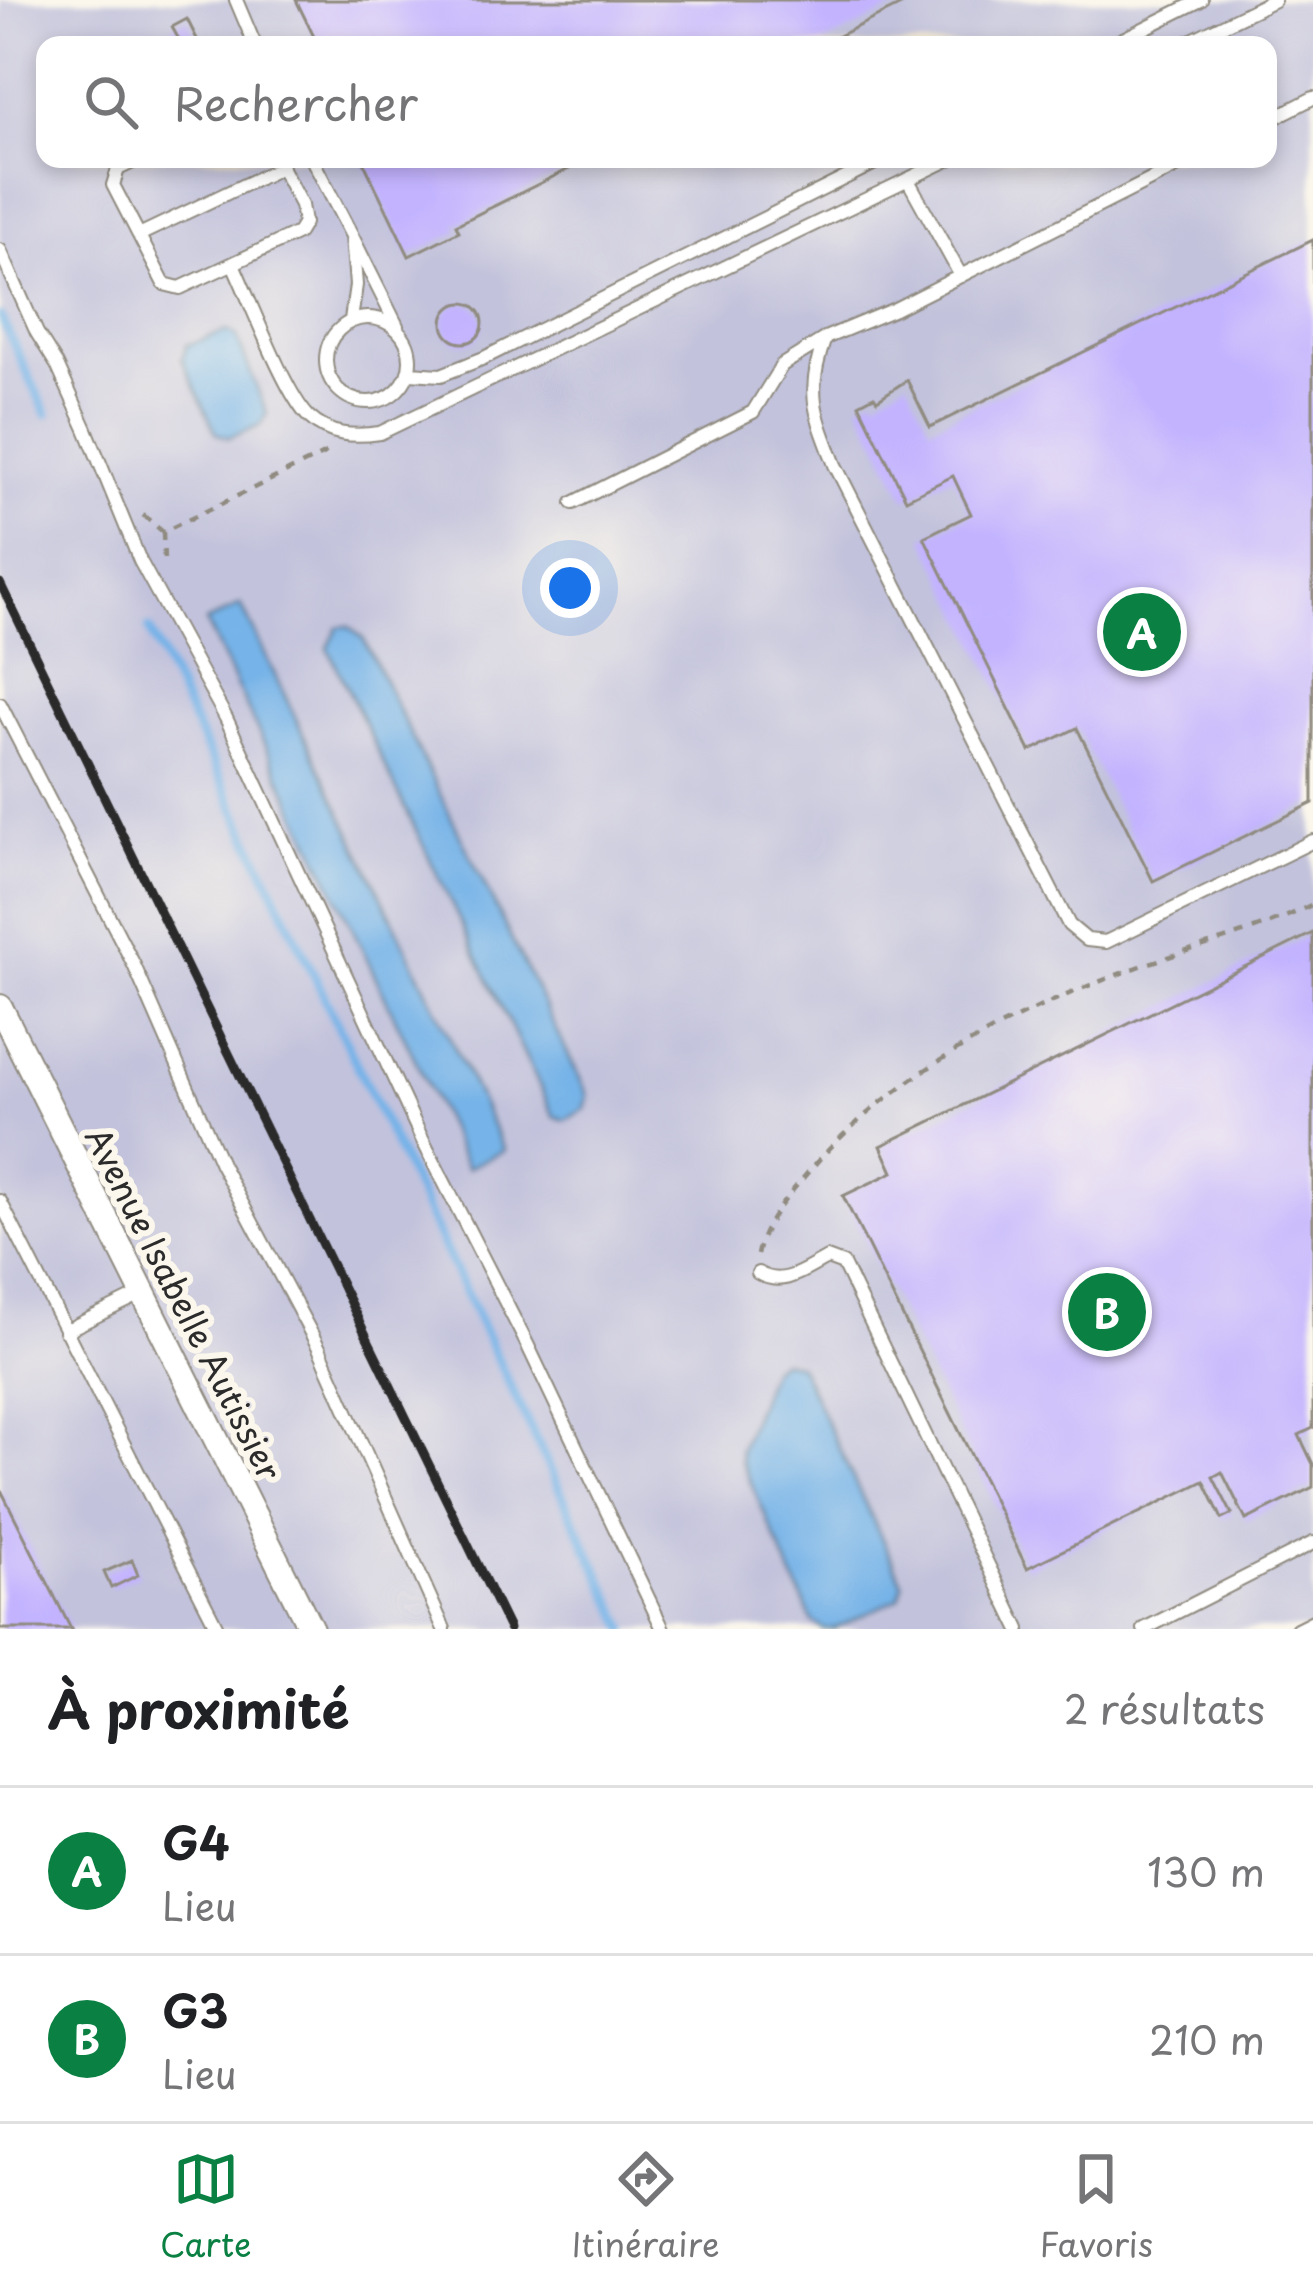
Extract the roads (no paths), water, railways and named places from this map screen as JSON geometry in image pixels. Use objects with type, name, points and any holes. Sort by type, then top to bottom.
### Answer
[{"type":"street","name":"Avenue Isabelle Autissier","points":[[0,1007],[311,1629]]},
{"type":"lane","points":[[236,0],[251,36]]},
{"type":"lane","points":[[1129,36],[1201,0]]},
{"type":"lane","points":[[1200,36],[1274,0]]},
{"type":"lane","points":[[1277,116],[1313,98]]},
{"type":"lane","points":[[122,168],[113,185],[164,284],[180,288],[298,233],[304,223],[301,205],[282,168]]},
{"type":"lane","points":[[139,235],[270,168]]},
{"type":"lane","points":[[318,168],[410,348],[410,373],[396,393],[374,403],[350,399],[332,383],[325,360],[332,336],[351,320],[375,317],[398,328]]},
{"type":"lane","points":[[410,373],[441,375],[484,358],[865,168]]},
{"type":"lane","points":[[233,264],[308,417],[334,434],[380,434],[932,168]]},
{"type":"lane","points":[[573,502],[752,412],[782,365],[825,338],[961,276],[1174,168]]},
{"type":"lane","points":[[908,180],[961,276]]},
{"type":"lane","points":[[351,320],[356,285],[352,236]]},
{"type":"lane","points":[[0,250],[86,429],[140,561],[226,718],[423,1141],[529,1346],[663,1629]]},
{"type":"lane","points":[[825,338],[813,370],[812,404],[835,465],[1069,925],[1087,940],[1106,942],[1313,841]]},
{"type":"lane","points":[[0,704],[134,965],[220,1165],[319,1348],[444,1629]]},
{"type":"lane","points":[[0,1201],[218,1629]]},
{"type":"lane","points":[[758,1273],[770,1280],[786,1280],[827,1258],[843,1264],[1019,1629]]},
{"type":"lane","points":[[65,1331],[143,1293]]},
{"type":"lane","points":[[1144,1629],[1313,1543]]},
{"type":"lane","points":[[1298,1629],[1313,1622]]},
{"type":"water","points":[[227,331],[236,335],[267,414],[260,425],[229,438],[216,433],[182,359],[187,345]]},
{"type":"water","points":[[241,605],[504,1150],[467,1168],[206,622]]},
{"type":"water","points":[[349,626],[364,640],[588,1095],[585,1109],[565,1120],[554,1116],[328,648],[338,627]]},
{"type":"water","points":[[782,1360],[799,1365],[903,1583],[899,1598],[834,1629],[813,1622],[741,1461],[740,1450],[771,1368]]},
{"type":"waterway","points":[[0,316],[47,414]]},
{"type":"waterway","points":[[149,629],[626,1629]]},
{"type":"railway","points":[[0,583],[509,1629]]},
{"type":"place","name":"G4","points":[[1142,632]]},
{"type":"place","name":"G3","points":[[1107,1312]]}]
